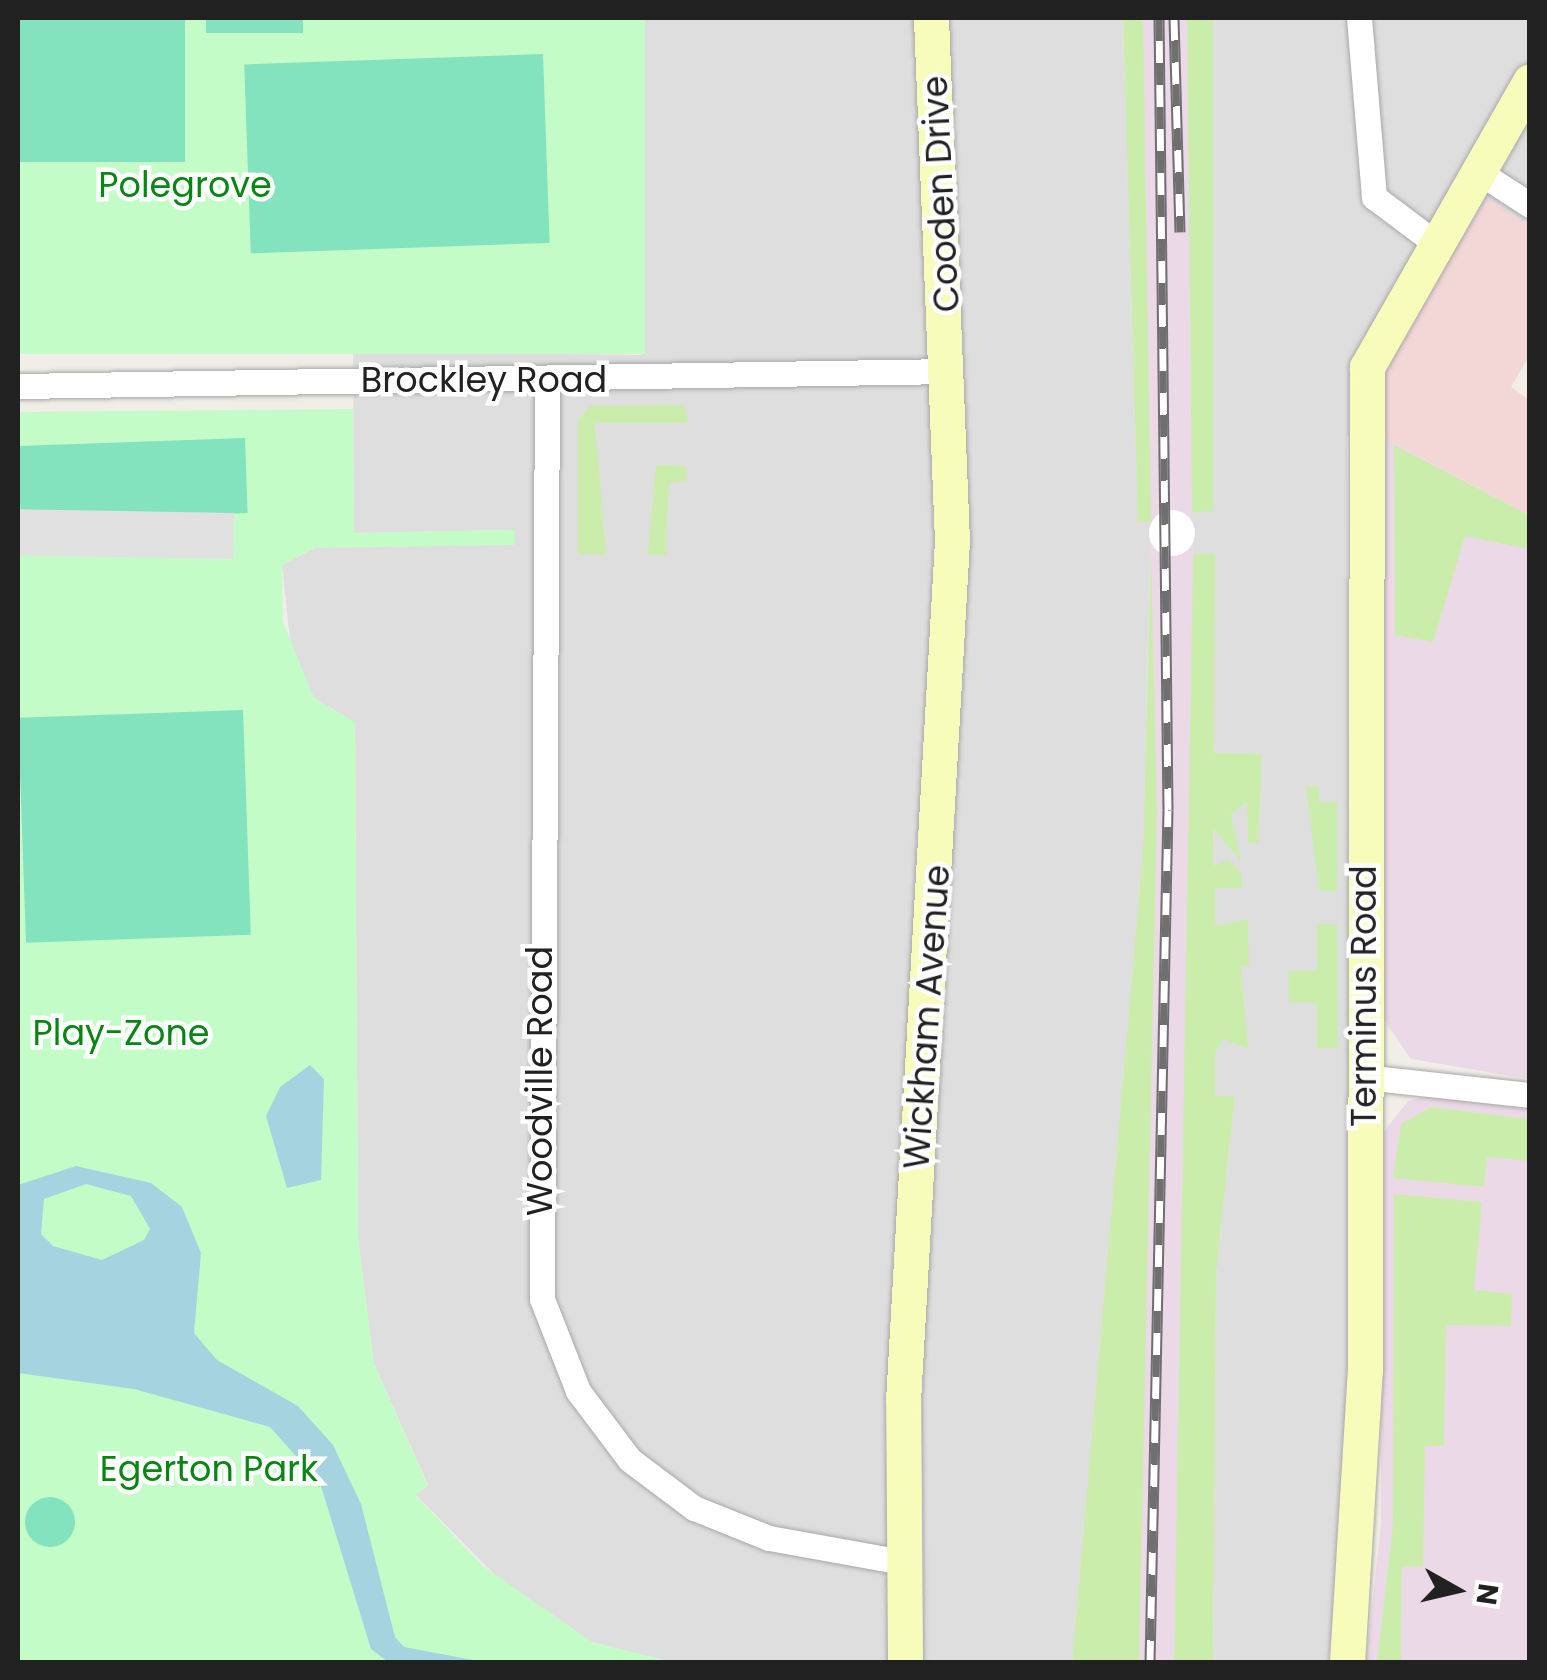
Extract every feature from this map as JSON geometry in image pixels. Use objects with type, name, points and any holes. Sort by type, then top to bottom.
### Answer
[{"type":"street","name":"Cooden Drive","points":[[930,18],[950,372]]},
{"type":"street","points":[[1360,18],[1374,197],[1434,242]]},
{"type":"street","name":"Terminus Road","points":[[1347,1662],[1361,1544],[1364,418],[1381,331],[1530,81]]},
{"type":"street","points":[[1478,172],[1530,206]]},
{"type":"street","name":"Brockley Road","points":[[18,386],[950,372]]},
{"type":"street","name":"Wickham Avenue","points":[[905,1662],[903,1401],[949,675],[950,372]]},
{"type":"street","name":"Woodville Road","points":[[547,380],[542,1299],[578,1390],[630,1460],[694,1508],[769,1538],[903,1562]]},
{"type":"street","points":[[1364,1077],[1530,1094]]},
{"type":"shaded area","points":[[645,18],[1123,18],[1138,521],[1151,522],[1143,851],[1072,1662],[671,1662],[592,1642],[517,1597],[415,1494],[428,1485],[374,1364],[358,1239],[355,723],[314,698],[291,649],[282,565],[315,548],[514,530],[354,533],[353,351],[641,355]]},
{"type":"shaded area","points":[[1123,18],[1213,18],[1213,511],[1192,513],[1193,553],[1215,553],[1215,1095],[1235,1096],[1216,1274],[1213,1662],[1072,1662],[1143,850],[1151,523],[1138,522]]},
{"type":"shaded area","points":[[1213,18],[1529,18],[1529,226],[1488,199],[1414,324],[1399,333],[1384,438],[1347,436],[1349,1338],[1343,1540],[1328,1662],[1213,1662],[1216,1274],[1235,1097],[1215,1096],[1215,554],[1193,554],[1192,513],[1213,510]]},
{"type":"shaded area","points":[[1488,198],[1529,226],[1529,356],[1511,387],[1529,400],[1529,515],[1384,438],[1384,363]]},
{"type":"shaded area","points":[[1384,438],[1529,515],[1529,1079],[1411,1059],[1382,1017]]},
{"type":"shaded area","points":[[18,509],[234,513],[233,559],[18,555]]},
{"type":"shaded area","points":[[1430,1096],[1529,1108],[1529,1662],[1366,1662],[1381,1524],[1382,1134],[1408,1101]]},
{"type":"green space","name":"Polegrove","points":[[18,18],[645,18],[645,354],[18,354]]},
{"type":"green space","points":[[18,18],[185,18],[185,162],[18,162]]},
{"type":"green space","points":[[206,18],[303,18],[303,33],[206,33]]},
{"type":"green space","points":[[1123,18],[1143,18],[1151,522],[1138,522]]},
{"type":"green space","points":[[1187,18],[1213,18],[1213,511],[1192,513]]},
{"type":"green space","points":[[543,54],[550,243],[251,253],[244,64]]},
{"type":"green space","points":[[684,405],[688,423],[595,423],[606,554],[578,554],[578,420],[590,406]]},
{"type":"green space","name":"Egerton Park","points":[[353,409],[354,533],[515,530],[514,545],[315,548],[282,565],[283,622],[314,698],[355,722],[358,1239],[374,1364],[428,1486],[415,1495],[483,1566],[592,1642],[671,1662],[18,1662],[18,412]]},
{"type":"green space","points":[[245,438],[248,513],[21,521],[18,446]]},
{"type":"green space","points":[[1394,445],[1529,515],[1529,549],[1465,536],[1433,642],[1395,635]]},
{"type":"green space","points":[[656,465],[686,466],[686,481],[669,483],[666,555],[648,555]]},
{"type":"green space","points":[[1215,553],[1214,753],[1261,754],[1261,783],[1258,843],[1248,843],[1247,802],[1231,814],[1241,861],[1213,829],[1214,866],[1228,859],[1241,873],[1242,888],[1215,888],[1215,926],[1248,919],[1249,966],[1241,966],[1248,1049],[1224,1039],[1215,1052],[1215,1096],[1235,1096],[1216,1274],[1213,1662],[1174,1662],[1193,554]]},
{"type":"green space","points":[[1151,554],[1157,810],[1139,1662],[1072,1662],[1143,850]]},
{"type":"green space","points":[[243,710],[251,935],[26,943],[18,718]]},
{"type":"green space","points":[[1306,787],[1319,787],[1319,802],[1337,802],[1337,891],[1319,891]]},
{"type":"green space","points":[[1317,924],[1337,924],[1338,1048],[1317,1048],[1317,1003],[1289,1002],[1288,971],[1317,970]]},
{"type":"green space","points":[[1432,1107],[1529,1119],[1529,1161],[1487,1157],[1484,1187],[1393,1178],[1401,1124]]},
{"type":"green space","points":[[1394,1194],[1482,1202],[1474,1290],[1512,1294],[1511,1326],[1446,1325],[1444,1446],[1425,1446],[1423,1566],[1402,1567],[1401,1662],[1377,1662],[1393,1524]]},
{"type":"green space","points":[[50,1497],[68,1504],[75,1522],[68,1540],[50,1547],[32,1540],[25,1522],[32,1504]]},
{"type":"water","points":[[310,1065],[324,1079],[321,1180],[287,1188],[266,1116],[280,1087]]},
{"type":"water","points":[[76,1166],[151,1183],[182,1207],[201,1253],[194,1333],[217,1360],[298,1406],[333,1445],[361,1504],[395,1637],[404,1647],[484,1662],[388,1662],[371,1649],[320,1483],[270,1427],[134,1389],[18,1373],[18,1185]],"holes":[[[86,1184],[131,1196],[150,1229],[144,1240],[102,1260],[53,1246],[41,1234],[44,1199]]]},
{"type":"pier","points":[[1172,510],[1188,517],[1195,533],[1188,549],[1172,556],[1156,549],[1149,533],[1156,517]]},
{"type":"railway","points":[[1150,1662],[1168,810],[1159,18]]},
{"type":"railway","points":[[1174,18],[1180,232]]},
{"type":"park label","name":"Play-Zone","points":[[121,1033]]}]
